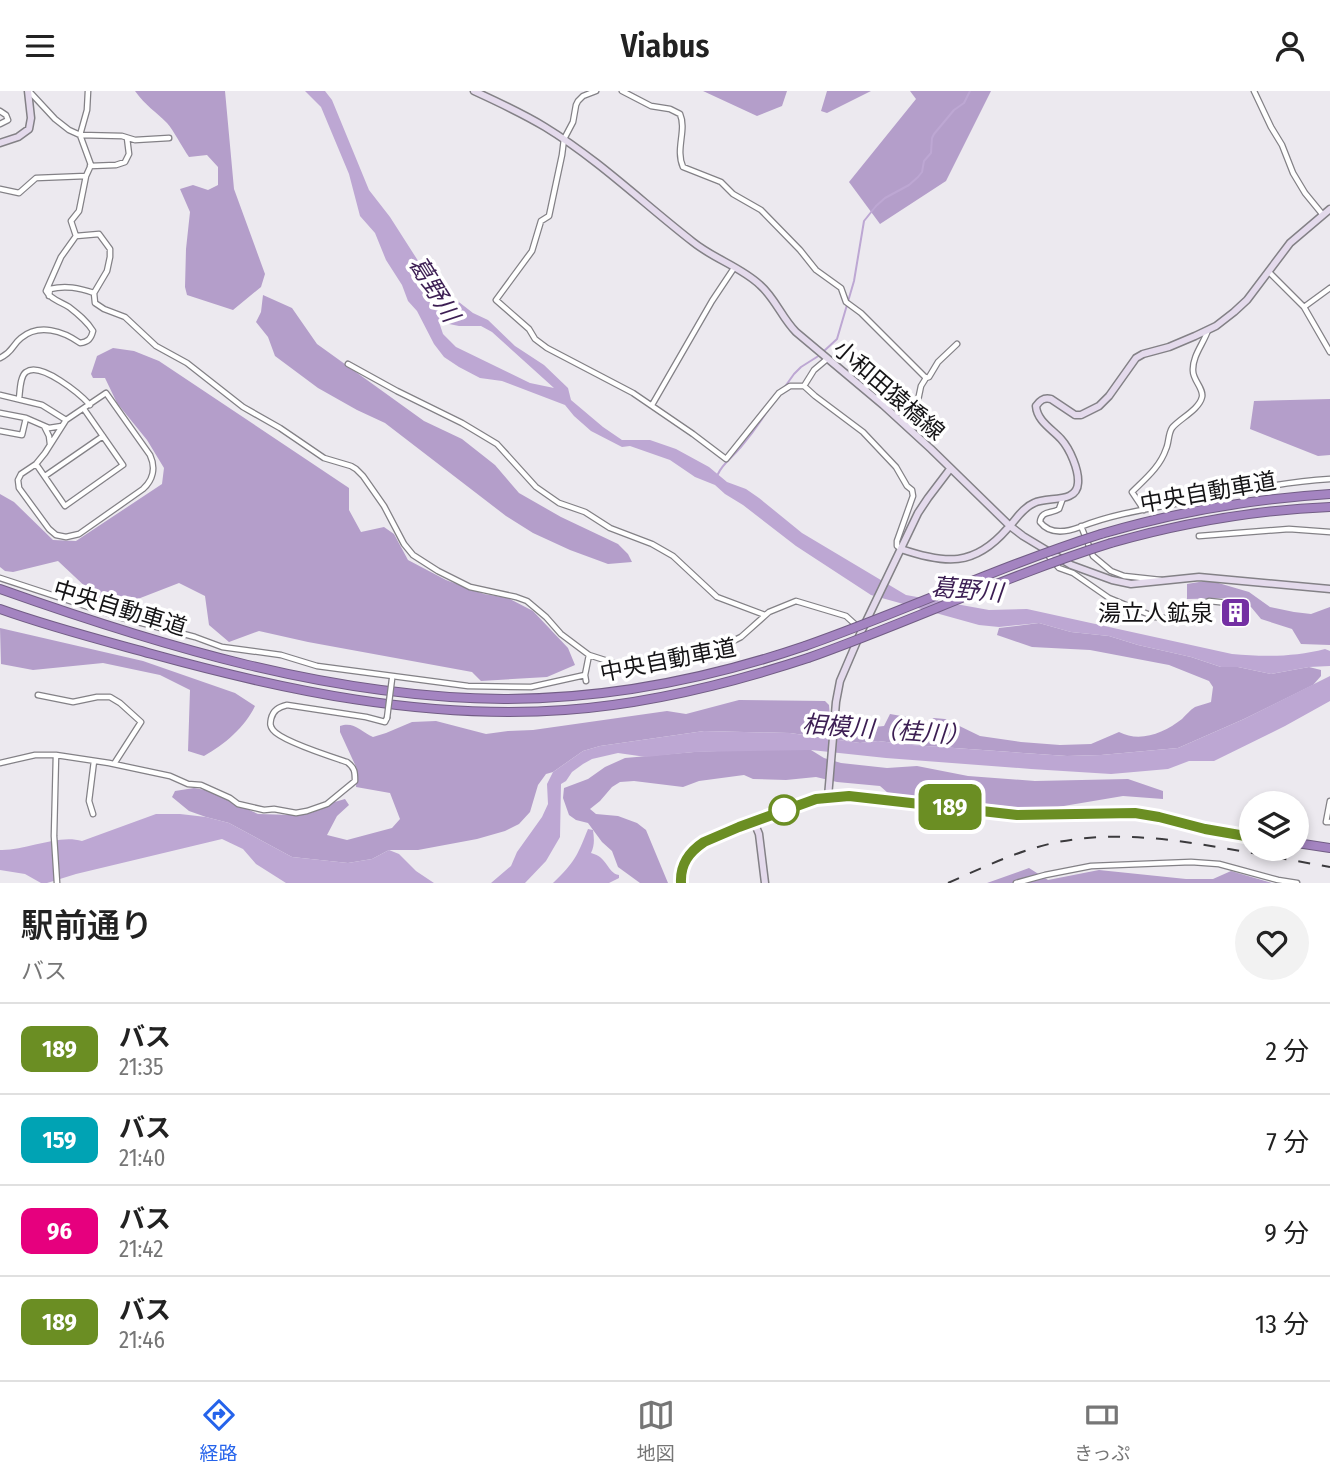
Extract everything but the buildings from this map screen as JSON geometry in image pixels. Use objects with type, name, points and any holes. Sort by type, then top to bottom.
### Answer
[{"type":"highway","name":"中央自動車道","points":[[0,589],[135,633],[242,663],[352,686],[418,695],[535,698],[626,691],[725,671],[805,646],[1041,554],[1101,534],[1209,507],[1330,494]]},
{"type":"highway","name":"中央自動車道","points":[[0,612],[112,646],[290,688],[448,711],[566,710],[661,698],[726,684],[808,658],[1044,565],[1111,543],[1226,518],[1330,507]]},
{"type":"highway","points":[[681,883],[683,866],[695,848],[714,837],[828,797],[865,796],[1017,815],[1135,813],[1239,835]]},
{"type":"highway","points":[[1309,845],[1330,848]]},
{"type":"street","points":[[28,91],[55,119],[80,135],[111,135],[148,140],[169,138]]},
{"type":"street","points":[[0,143],[18,137],[29,129],[31,118],[28,91]]},
{"type":"street","points":[[76,236],[71,221],[79,211],[90,166],[80,135],[87,110],[88,91]]},
{"type":"street","name":"小和田猿橋線","points":[[474,91],[509,107],[564,139],[694,243],[761,286],[788,323],[883,405],[1010,526],[1039,546],[1080,569],[1121,583],[1199,577],[1330,589]]},
{"type":"street","points":[[596,91],[583,96],[576,103],[573,122],[564,139],[549,216],[541,221],[532,251],[496,300],[547,348],[652,405],[726,459],[779,393],[790,386],[804,386],[863,432],[896,467],[912,490],[913,496],[897,546],[935,559],[963,558],[986,548],[1031,504],[1074,494],[1078,478],[1066,445],[1037,414],[1038,403],[1048,398],[1078,415],[1107,399],[1136,358],[1208,330],[1234,312],[1247,300],[1290,243],[1330,209]]},
{"type":"street","points":[[622,91],[651,106],[670,109],[680,114],[682,120],[679,158],[682,167],[721,182],[733,194],[762,211],[816,270],[841,288],[849,303],[926,378]]},
{"type":"street","points":[[1254,91],[1293,173],[1324,215]]},
{"type":"street","points":[[0,111],[8,120],[0,124]]},
{"type":"street","points":[[90,166],[125,162],[128,153],[127,138]]},
{"type":"street","points":[[0,189],[19,193],[36,178],[86,176]]},
{"type":"street","points":[[0,358],[10,353],[21,338],[35,331],[56,331],[80,342],[87,342],[92,337],[93,331],[88,323],[70,308],[48,296],[46,291],[61,257],[76,236],[99,234],[110,249],[110,257],[107,271],[94,293],[95,303],[125,317],[156,346],[187,363],[243,407],[280,428],[324,459],[356,469],[379,498],[413,555],[470,587],[527,601],[546,617],[561,635],[589,655],[629,665],[660,662],[729,644],[765,615],[799,600],[846,615],[861,632]]},
{"type":"street","points":[[652,405],[734,268]]},
{"type":"street","points":[[1269,272],[1304,307],[1330,352]]},
{"type":"street","points":[[48,296],[50,289],[64,287],[94,293]]},
{"type":"street","points":[[1304,307],[1330,288]]},
{"type":"street","points":[[1144,510],[1132,492],[1158,464],[1167,447],[1171,430],[1202,398],[1193,370],[1208,330]]},
{"type":"street","points":[[908,428],[921,386],[938,362],[957,344]]},
{"type":"street","points":[[804,386],[814,370],[827,359]]},
{"type":"street","points":[[348,363],[497,444],[536,487],[559,503],[585,512],[610,528],[652,544],[673,556],[717,597],[765,615]]},
{"type":"street","points":[[19,399],[23,375],[35,369],[68,385],[90,405]]},
{"type":"street","points":[[106,393],[152,460],[153,473],[147,486],[79,534],[60,536],[47,527],[18,484],[18,479],[36,464],[56,430],[66,420],[90,405],[106,393]]},
{"type":"street","points":[[0,395],[42,405],[66,420]]},
{"type":"street","points":[[36,464],[65,506],[124,465],[85,409]]},
{"type":"street","points":[[0,413],[26,418],[56,430]]},
{"type":"street","points":[[0,431],[22,435],[26,418]]},
{"type":"street","points":[[44,425],[51,437]]},
{"type":"street","points":[[44,476],[103,436]]},
{"type":"street","points":[[828,797],[836,702],[844,670],[923,505],[950,469]]},
{"type":"street","points":[[1063,498],[1059,509],[1042,515],[1041,524],[1046,529],[1067,531],[1113,516],[1257,487],[1330,479]]},
{"type":"street","points":[[1081,526],[1093,556],[1111,571],[1124,576],[1166,581]]},
{"type":"street","points":[[1199,536],[1289,530],[1330,532]]},
{"type":"street","points":[[1039,546],[1059,568],[1073,573],[1109,598],[1156,617],[1175,619],[1192,607],[1209,601],[1238,604]]},
{"type":"street","points":[[0,578],[222,647],[281,655],[317,666],[392,677],[468,686],[531,687],[585,678],[589,655]]},
{"type":"street","points":[[0,763],[35,755],[56,755],[114,764],[201,785],[238,804],[264,810],[296,813],[307,811],[327,804],[355,781],[354,766],[274,732],[271,725],[272,716],[276,710],[287,705],[385,722],[392,677]]},
{"type":"street","points":[[38,695],[73,702],[110,697],[141,722],[114,764]]},
{"type":"street","points":[[56,755],[54,836],[57,882]]},
{"type":"street","points":[[93,814],[89,801],[94,761]]},
{"type":"street","points":[[1330,801],[1326,822],[1330,822]]},
{"type":"street","points":[[754,822],[765,883]]},
{"type":"street","points":[[1016,883],[1045,874],[1091,866],[1191,862],[1219,864],[1297,883]]},
{"type":"shaded area","points":[[135,91],[225,91],[234,189],[265,274],[261,287],[233,310],[187,295],[185,287],[190,212],[180,189],[193,185],[208,190],[218,185],[218,167],[207,155],[189,157],[167,123]]},
{"type":"shaded area","points":[[703,91],[787,91],[782,106],[757,116]]},
{"type":"shaded area","points":[[827,91],[871,91],[827,113],[821,111]]},
{"type":"shaded area","points":[[910,91],[991,91],[946,181],[880,224],[849,182],[916,99]]},
{"type":"shaded area","points":[[263,295],[292,308],[317,344],[424,421],[462,439],[495,465],[519,493],[561,517],[618,544],[632,562],[608,564],[533,533],[506,516],[385,423],[318,388],[275,356],[268,337],[256,322],[261,312]]},
{"type":"shaded area","points":[[113,348],[134,351],[159,361],[349,488],[349,510],[361,532],[384,527],[394,534],[408,560],[446,580],[484,594],[508,598],[533,611],[568,648],[575,665],[547,677],[481,681],[472,672],[259,631],[229,642],[209,625],[205,596],[179,583],[130,602],[106,606],[58,561],[13,572],[5,571],[0,567],[0,494],[14,502],[53,540],[76,541],[162,484],[164,468],[147,440],[117,403],[105,378],[93,378],[91,374],[97,356]]},
{"type":"shaded area","points":[[1330,399],[1330,455],[1318,456],[1250,429],[1254,401]]},
{"type":"shaded area","points":[[1205,581],[1249,592],[1270,607],[1294,612],[1311,614],[1330,607],[1330,645],[1301,644],[1292,629],[1261,619],[1251,607],[1234,598],[1187,599],[1187,584]]},
{"type":"shaded area","points":[[1039,623],[1071,632],[1109,636],[1221,667],[1238,667],[1271,674],[1309,667],[1321,670],[1321,676],[1313,685],[1178,748],[1067,756],[878,741],[860,743],[790,733],[704,731],[600,746],[583,751],[546,774],[538,785],[530,812],[519,824],[505,831],[418,850],[389,850],[372,859],[348,863],[292,857],[229,823],[189,811],[172,797],[175,791],[194,788],[205,790],[258,814],[292,815],[311,813],[345,799],[349,805],[337,816],[327,835],[347,840],[392,828],[400,819],[390,793],[356,787],[357,769],[340,732],[340,726],[345,725],[353,726],[373,737],[412,722],[436,721],[486,734],[667,711],[686,714],[739,700],[825,701],[829,705],[830,717],[857,725],[884,726],[890,714],[907,717],[912,723],[921,726],[934,718],[945,719],[980,736],[1060,745],[1091,744],[1119,732],[1135,737],[1152,735],[1175,724],[1195,707],[1211,702],[1213,687],[1209,681],[1169,665],[1090,650],[1032,647],[997,635],[999,628]]},
{"type":"shaded area","points":[[0,628],[143,661],[235,693],[255,706],[233,735],[204,756],[188,751],[190,690],[160,675],[103,663],[33,670],[1,664]]},
{"type":"shaded area","points":[[741,750],[811,750],[824,758],[841,763],[887,768],[917,766],[968,776],[1035,781],[1128,779],[1163,791],[1163,799],[1123,796],[1040,810],[888,793],[880,786],[816,777],[786,780],[753,779],[744,775],[699,781],[683,787],[634,781],[620,782],[590,809],[596,814],[618,816],[637,823],[646,830],[668,883],[640,883],[618,867],[612,851],[588,823],[569,815],[563,798],[564,788],[588,779],[625,758]]},
{"type":"shaded area","points":[[1029,868],[1048,880],[1099,870],[1186,879],[1213,879],[1231,871],[1272,883],[987,883]]},
{"type":"water","name":"葛野川","points":[[305,91],[325,91],[332,100],[369,190],[437,285],[473,313],[488,320],[515,346],[544,365],[568,388],[571,400],[622,440],[650,440],[676,449],[709,467],[727,482],[746,489],[759,498],[802,533],[906,595],[989,610],[1027,609],[1232,654],[1279,656],[1325,649],[1330,651],[1330,666],[1271,674],[1238,667],[1221,667],[1109,636],[1071,632],[1039,623],[999,627],[979,625],[871,595],[796,546],[715,485],[695,477],[670,460],[630,446],[622,447],[591,431],[565,405],[502,381],[480,378],[459,367],[444,357],[434,344],[386,260],[375,233],[360,216],[349,174],[321,107]],"holes":[[[439,322],[481,326],[492,332],[554,388],[530,383],[456,347],[443,334]]]},
{"type":"water","points":[[1330,676],[1330,701],[1214,761],[1189,761],[1168,769],[1111,774],[811,750],[694,752],[646,757],[618,753],[592,759],[572,772],[561,784],[560,837],[546,861],[525,883],[491,883],[511,866],[517,852],[542,817],[548,804],[547,784],[553,772],[583,751],[600,746],[704,731],[790,733],[860,743],[878,741],[1067,756],[1178,748]]},
{"type":"water","points":[[156,814],[206,817],[229,823],[292,857],[348,863],[372,859],[389,850],[399,854],[416,871],[434,883],[286,883],[256,864],[243,849],[222,839],[47,883],[41,883],[25,874],[0,870],[0,850],[52,841],[82,841]]},
{"type":"water","points":[[588,829],[593,830],[594,844],[591,853],[601,858],[619,878],[609,883],[553,883],[575,858]]},
{"type":"waterway","points":[[824,351],[837,339],[854,281],[864,221],[885,198],[918,177],[924,161],[931,153],[934,134],[954,110],[964,103],[970,91]]},
{"type":"waterway","points":[[784,388],[801,367],[820,355]]},
{"type":"waterway","points":[[718,474],[770,407]]},
{"type":"railway","points":[[948,883],[1029,850],[1058,842],[1101,837],[1186,842],[1330,867]]},
{"type":"bus line","name":"189","points":[[681,883],[685,860],[704,842],[816,799],[828,797],[865,796],[1017,815],[1135,813],[1239,835]]},
{"type":"place","name":"湯立人鉱泉","points":[[1236,613]]},
{"type":"water label","name":"相模川（桂川）","points":[[886,730]]}]
